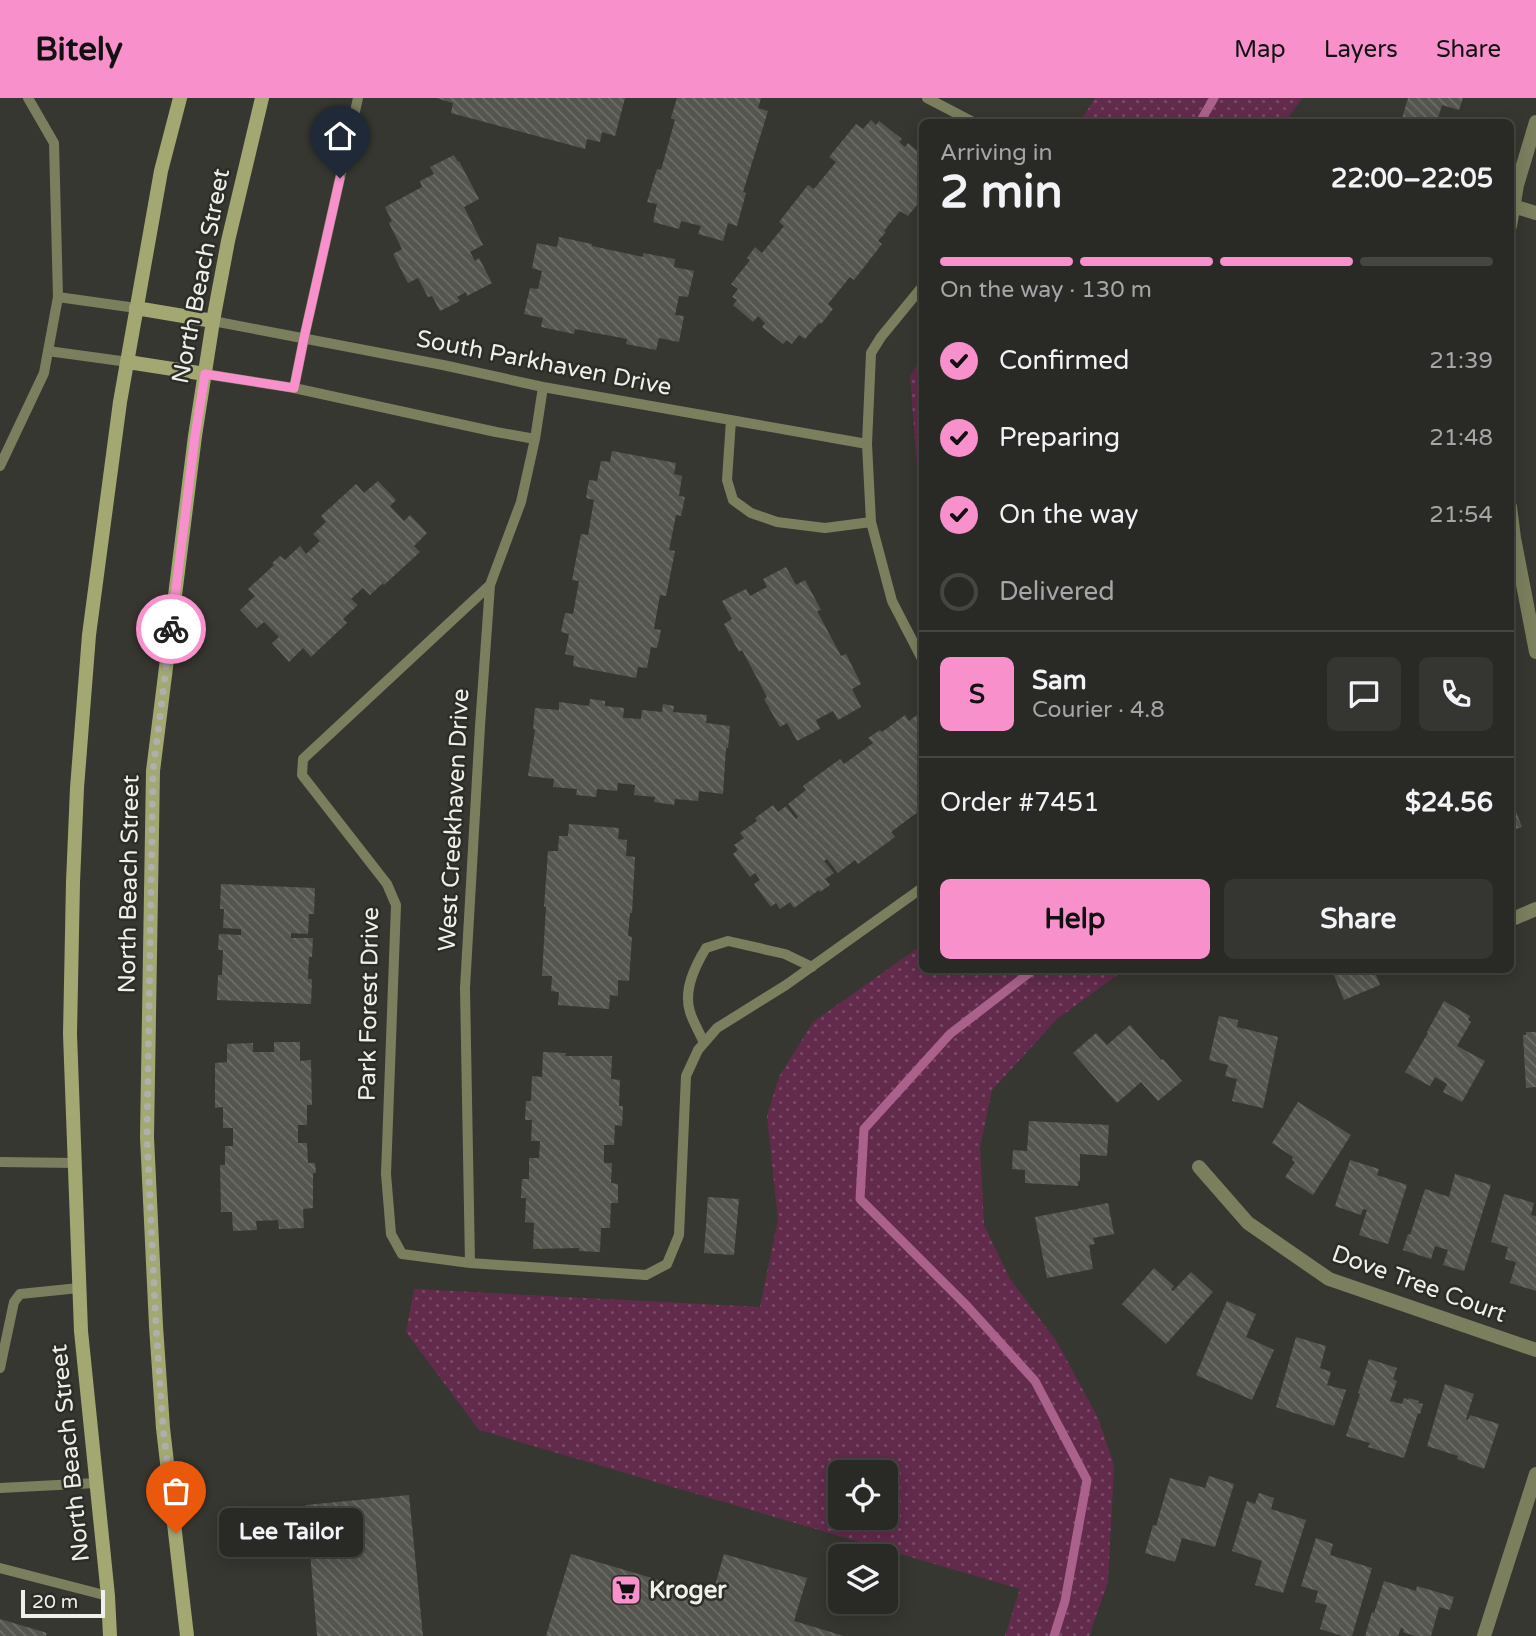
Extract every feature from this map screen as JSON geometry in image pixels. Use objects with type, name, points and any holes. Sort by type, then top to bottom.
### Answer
[{"type":"main road","name":"North Beach Street","points":[[110,1636],[80,1331],[70,1034],[77,788],[89,635],[120,402],[161,171],[180,98]]},
{"type":"main road","name":"North Beach Street","points":[[187,1636],[163,1428],[147,1137],[153,771],[193,449],[213,321],[228,241],[262,98]]},
{"type":"main road","points":[[136,308],[213,321]]},
{"type":"main road","points":[[128,362],[205,374]]},
{"type":"street","points":[[1514,201],[1536,122]]},
{"type":"street","points":[[1514,206],[1536,213]]},
{"type":"street","points":[[1514,538],[1536,652]]},
{"type":"street","points":[[1514,918],[1536,909]]},
{"type":"street","name":"Dove Tree Court","points":[[1199,1167],[1248,1223],[1329,1279],[1536,1350]]},
{"type":"street","points":[[1484,1636],[1536,1474]]},
{"type":"lane","points":[[0,466],[44,373],[58,297],[54,143],[28,98]]},
{"type":"lane","points":[[294,388],[358,98]]},
{"type":"lane","points":[[927,98],[967,119]]},
{"type":"lane","points":[[919,291],[871,353],[867,444],[871,522],[892,601],[919,653]]},
{"type":"lane","points":[[58,297],[136,308]]},
{"type":"lane","name":"South Parkhaven Drive","points":[[213,321],[543,387],[867,444]]},
{"type":"lane","points":[[48,351],[128,362]]},
{"type":"lane","points":[[205,374],[294,388],[535,439]]},
{"type":"lane","name":"West Creekhaven Drive","points":[[470,1263],[465,988],[490,585],[521,502],[543,387]]},
{"type":"lane","points":[[731,420],[727,480],[733,500],[751,513],[777,522],[825,528],[871,522]]},
{"type":"lane","name":"Park Forest Drive","points":[[470,1263],[402,1254],[391,1234],[386,1174],[396,905],[387,884],[302,775],[303,759],[490,585]]},
{"type":"lane","points":[[470,1263],[646,1275],[667,1264],[679,1235],[686,1076],[698,1050],[717,1028],[786,985],[919,890]]},
{"type":"lane","points":[[704,1043],[689,1010],[688,994],[694,968],[706,948],[728,941],[785,954],[812,967]]},
{"type":"lane","points":[[0,1162],[75,1163]]},
{"type":"lane","points":[[0,1368],[14,1302],[20,1294],[79,1288]]},
{"type":"lane","points":[[0,1488],[96,1483]]},
{"type":"lane","points":[[0,1568],[108,1596]]},
{"type":"shaded area","points":[[1095,98],[1302,98],[1287,119],[1082,119]]},
{"type":"shaded area","points":[[919,362],[919,495],[910,376]]},
{"type":"shaded area","points":[[919,947],[919,973],[1120,973],[1057,1019],[992,1090],[980,1147],[984,1225],[1010,1279],[1057,1342],[1098,1418],[1114,1465],[1108,1582],[1089,1636],[1005,1636],[1020,1589],[898,1553],[898,1544],[867,1544],[479,1430],[406,1332],[414,1289],[760,1307],[778,1220],[767,1116],[779,1077],[813,1022]]},
{"type":"building","points":[[436,98],[625,98],[615,136],[602,132],[600,142],[587,139],[585,149],[451,113],[453,103]]},
{"type":"building","points":[[677,98],[761,98],[758,108],[768,111],[743,192],[746,193],[737,226],[728,223],[723,241],[698,234],[701,226],[681,221],[679,229],[653,222],[657,204],[647,202],[657,169],[661,170],[675,120],[671,118]]},
{"type":"building","points":[[1408,98],[1463,98],[1459,110],[1442,105],[1438,119],[1402,119]]},
{"type":"building","points":[[871,120],[876,125],[879,121],[902,139],[899,142],[905,147],[908,143],[919,152],[919,202],[908,216],[900,211],[878,241],[882,244],[854,280],[850,277],[828,304],[833,309],[821,324],[805,339],[799,335],[792,344],[787,340],[783,344],[762,327],[765,323],[758,316],[753,322],[733,305],[737,300],[732,297],[738,289],[731,284],[750,260],[747,258],[755,247],[762,253],[784,226],[779,222],[808,185],[814,189],[836,162],[829,157],[856,124],[863,129]]},
{"type":"building","points":[[454,155],[479,199],[464,207],[483,245],[470,252],[475,261],[479,258],[492,283],[467,296],[466,292],[457,297],[460,301],[440,311],[432,296],[428,297],[418,278],[408,283],[393,254],[402,249],[389,223],[392,221],[385,207],[422,187],[420,181],[434,174],[430,167]]},
{"type":"building","points":[[559,237],[643,257],[643,253],[675,259],[674,267],[694,271],[688,297],[679,296],[675,315],[684,316],[679,342],[659,338],[656,350],[626,344],[627,339],[575,329],[574,334],[541,327],[543,318],[524,314],[530,288],[538,289],[542,271],[532,268],[537,243],[557,247]]},
{"type":"building","points":[[612,451],[676,463],[674,474],[682,476],[679,496],[685,497],[681,516],[676,515],[669,550],[675,551],[666,596],[660,595],[654,629],[661,630],[657,648],[651,647],[647,668],[638,667],[636,678],[573,666],[574,656],[565,654],[569,634],[561,632],[565,613],[573,614],[579,581],[572,580],[581,534],[588,535],[594,500],[586,498],[589,480],[597,481],[601,461],[610,462]]},
{"type":"building","points":[[378,481],[396,500],[390,506],[404,521],[410,515],[427,533],[414,546],[420,552],[370,595],[363,588],[351,599],[358,605],[343,619],[347,623],[311,657],[303,648],[289,662],[272,643],[279,637],[264,622],[257,628],[240,610],[255,596],[248,589],[280,556],[285,560],[300,546],[306,554],[320,541],[313,534],[326,522],[321,516],[356,484],[364,493]]},
{"type":"building","points":[[786,567],[796,585],[805,580],[821,610],[817,611],[841,656],[846,654],[861,684],[852,689],[861,707],[838,720],[833,711],[816,720],[820,729],[797,741],[787,723],[780,727],[764,699],[767,697],[742,650],[739,652],[724,624],[732,619],[722,601],[746,589],[750,596],[767,587],[763,579]]},
{"type":"building","points":[[590,699],[605,701],[605,706],[624,708],[623,718],[641,719],[642,710],[662,712],[663,704],[674,706],[673,712],[707,715],[706,723],[730,726],[723,794],[699,791],[698,801],[675,799],[674,805],[654,802],[655,797],[634,795],[635,785],[618,783],[617,791],[597,789],[596,797],[576,795],[577,789],[553,787],[554,779],[528,776],[535,730],[535,708],[559,710],[559,702],[589,706]]},
{"type":"building","points":[[905,715],[909,721],[919,716],[919,811],[891,832],[895,837],[858,864],[855,860],[838,873],[827,859],[824,861],[834,873],[825,879],[830,885],[820,892],[819,890],[794,908],[790,902],[780,909],[776,903],[771,907],[754,884],[760,880],[755,873],[750,877],[733,854],[738,850],[734,845],[744,838],[740,833],[773,805],[778,812],[786,806],[796,819],[798,817],[788,804],[806,790],[803,786],[840,759],[844,764],[873,743],[868,738],[880,730],[882,732]]},
{"type":"building","points":[[1514,806],[1522,827],[1514,830]]},
{"type":"building","points":[[569,824],[619,828],[618,839],[627,840],[626,856],[635,857],[628,936],[632,937],[629,981],[618,980],[618,996],[610,995],[609,1009],[558,1005],[559,992],[551,991],[552,976],[542,976],[548,851],[558,851],[559,836],[568,836]]},
{"type":"building","points":[[221,884],[315,888],[314,914],[309,914],[308,934],[291,933],[291,938],[313,938],[308,979],[312,979],[311,1004],[217,1000],[223,950],[218,950],[219,934],[241,935],[241,929],[223,928],[224,909],[220,909]]},
{"type":"building","points":[[1333,973],[1375,973],[1380,985],[1344,1000]]},
{"type":"building","points":[[1444,1001],[1470,1016],[1468,1020],[1471,1022],[1457,1046],[1485,1061],[1462,1102],[1443,1092],[1447,1084],[1435,1077],[1430,1086],[1405,1072]]},
{"type":"building","points":[[1219,1016],[1238,1020],[1237,1027],[1278,1037],[1263,1108],[1232,1101],[1237,1079],[1225,1076],[1228,1065],[1209,1060]]},
{"type":"building","points":[[1130,1025],[1182,1081],[1158,1101],[1141,1082],[1117,1103],[1073,1053],[1096,1033],[1107,1045]]},
{"type":"building","points":[[1526,1032],[1536,1032],[1536,1087],[1526,1088],[1523,1035],[1526,1035]]},
{"type":"building","points":[[274,1042],[300,1042],[300,1061],[311,1060],[312,1105],[307,1105],[307,1125],[298,1125],[298,1143],[307,1143],[308,1163],[315,1163],[313,1208],[303,1209],[304,1228],[279,1229],[278,1220],[256,1221],[257,1230],[233,1231],[232,1212],[221,1212],[220,1165],[225,1165],[225,1146],[233,1146],[233,1128],[223,1128],[223,1107],[215,1108],[215,1063],[227,1062],[227,1044],[253,1043],[253,1052],[274,1052]]},
{"type":"building","points":[[543,1052],[566,1053],[565,1056],[612,1056],[611,1079],[620,1080],[619,1106],[623,1106],[622,1126],[615,1125],[614,1145],[604,1145],[604,1163],[612,1163],[611,1183],[618,1184],[618,1203],[611,1203],[610,1228],[601,1228],[600,1252],[579,1251],[579,1248],[533,1249],[534,1223],[525,1222],[526,1198],[521,1198],[522,1179],[529,1179],[529,1158],[539,1158],[540,1141],[531,1141],[532,1120],[525,1120],[526,1101],[531,1101],[532,1076],[542,1077]]},
{"type":"building","points":[[1298,1102],[1351,1135],[1313,1195],[1285,1177],[1295,1162],[1293,1157],[1272,1143]]},
{"type":"building","points":[[1029,1121],[1109,1125],[1107,1156],[1080,1154],[1078,1186],[1025,1183],[1025,1170],[1012,1169],[1013,1150],[1027,1151]]},
{"type":"building","points":[[1350,1160],[1379,1169],[1377,1175],[1407,1185],[1388,1244],[1359,1235],[1367,1210],[1363,1209],[1361,1215],[1335,1206]]},
{"type":"building","points":[[1455,1174],[1491,1185],[1464,1271],[1443,1265],[1448,1250],[1435,1246],[1431,1259],[1403,1250],[1425,1189],[1449,1197]]},
{"type":"building","points":[[1504,1194],[1534,1203],[1531,1215],[1536,1216],[1536,1291],[1510,1283],[1516,1262],[1505,1259],[1508,1247],[1491,1242]]},
{"type":"building","points":[[708,1197],[739,1199],[734,1255],[704,1253]]},
{"type":"building","points":[[1108,1203],[1114,1234],[1093,1238],[1095,1244],[1089,1245],[1093,1269],[1047,1278],[1035,1217]]},
{"type":"building","points":[[1154,1268],[1174,1286],[1171,1290],[1173,1291],[1191,1272],[1213,1292],[1166,1344],[1122,1304]]},
{"type":"building","points":[[1227,1301],[1256,1314],[1246,1337],[1274,1350],[1252,1400],[1196,1375]]},
{"type":"building","points":[[1296,1337],[1326,1346],[1320,1368],[1331,1372],[1327,1385],[1346,1390],[1334,1426],[1276,1407]]},
{"type":"building","points":[[1369,1359],[1397,1368],[1393,1379],[1397,1381],[1390,1401],[1402,1404],[1404,1398],[1409,1398],[1423,1404],[1404,1458],[1368,1447],[1370,1443],[1346,1436]]},
{"type":"building","points":[[1445,1384],[1474,1394],[1466,1419],[1468,1420],[1470,1415],[1499,1424],[1484,1469],[1457,1459],[1458,1456],[1427,1446]]},
{"type":"building","points":[[1209,1476],[1234,1484],[1215,1547],[1182,1538],[1175,1562],[1145,1553],[1170,1478],[1205,1488]]},
{"type":"building","points":[[1259,1493],[1274,1498],[1271,1509],[1306,1520],[1283,1593],[1255,1585],[1262,1561],[1232,1551],[1247,1501],[1255,1504]]},
{"type":"building","points":[[409,1495],[423,1636],[317,1636],[306,1505]]},
{"type":"building","points":[[1316,1538],[1333,1544],[1330,1555],[1372,1568],[1352,1636],[1342,1636],[1320,1629],[1327,1605],[1315,1602],[1318,1591],[1301,1586]]},
{"type":"building","name":"Kroger","points":[[571,1554],[712,1596],[724,1554],[807,1578],[794,1621],[844,1636],[546,1636]]},
{"type":"building","points":[[1384,1581],[1416,1591],[1417,1586],[1454,1597],[1450,1610],[1439,1607],[1431,1636],[1415,1636],[1403,1632],[1404,1629],[1401,1628],[1398,1636],[1365,1636]]},
{"type":"building","points":[[0,1619],[47,1633],[46,1636],[0,1636]]},
{"type":"waterway","points":[[1202,119],[1214,98]]},
{"type":"waterway","points":[[1029,973],[950,1034],[864,1129],[860,1199],[967,1306],[1035,1381],[1087,1480],[1065,1601],[1054,1636]]},
{"type":"way so far","points":[[171,629],[153,771],[147,1137],[163,1428],[176,1533]]},
{"type":"place","name":"Lee Tailor","points":[[176,1533]]},
{"type":"place","name":"Kroger","points":[[626,1590]]},
{"type":"route","points":[[171,629],[205,374],[294,388],[340,178]]}]
